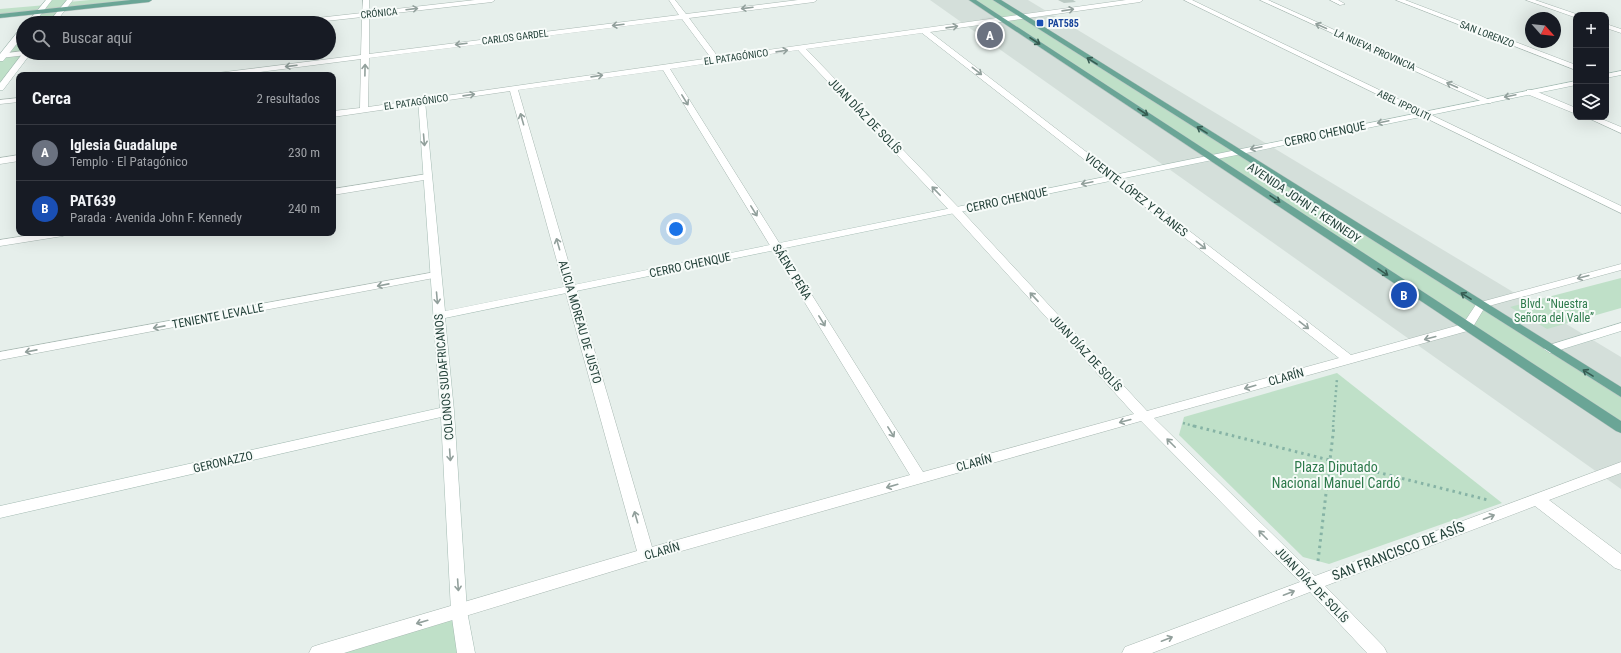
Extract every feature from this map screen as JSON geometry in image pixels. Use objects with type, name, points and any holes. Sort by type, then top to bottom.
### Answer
[{"type":"main road","points":[[0,9],[48,2],[90,0]]},
{"type":"main road","points":[[0,16],[149,0]]},
{"type":"main road","name":"AVENIDA JOHN F. KENNEDY","points":[[972,0],[1467,328],[1621,428]]},
{"type":"main road","name":"AVENIDA JOHN F. KENNEDY","points":[[996,0],[1621,393]]},
{"type":"street","points":[[364,109],[366,0]]},
{"type":"street","name":"CRÓNICA","points":[[336,18],[492,0]]},
{"type":"street","points":[[672,0],[716,60]]},
{"type":"street","name":"CARLOS GARDEL","points":[[336,60],[814,0]]},
{"type":"street","name":"EL PATAGÓNICO","points":[[336,114],[1140,0]]},
{"type":"street","name":"ABEL IPPOLITI","points":[[1187,0],[1621,210]]},
{"type":"street","name":"LA NUEVA PROVINCIA","points":[[1263,0],[1488,101]]},
{"type":"street","name":"SAN LORENZO","points":[[1399,0],[1573,67]]},
{"type":"street","points":[[1529,0],[1573,15]]},
{"type":"street","points":[[57,16],[69,1]]},
{"type":"street","points":[[36,16],[48,2]]},
{"type":"street","points":[[1609,27],[1621,31]]},
{"type":"street","name":"VICENTE LÓPEZ Y PLANES","points":[[924,30],[1348,359]]},
{"type":"street","points":[[1,57],[16,40]]},
{"type":"street","name":"JUAN DÍAZ DE SOLÍS","points":[[800,48],[955,210],[1144,416],[1312,584],[1378,653]]},
{"type":"street","points":[[1,57],[16,55]]},
{"type":"street","points":[[0,88],[22,60]]},
{"type":"street","name":"CARLOS GARDEL","points":[[240,72],[334,60]]},
{"type":"street","name":"SÁENZ PEÑA","points":[[665,67],[919,478]]},
{"type":"street","points":[[1609,75],[1621,73]]},
{"type":"street","name":"CERRO CHENQUE","points":[[439,316],[1573,83]]},
{"type":"street","name":"ALICIA MOREAU DE JUSTO","points":[[513,88],[646,555]]},
{"type":"street","points":[[1530,92],[1573,110]]},
{"type":"street","points":[[0,102],[16,100]]},
{"type":"street","name":"COLONOS SUDAFRICANOS","points":[[421,102],[447,412],[459,611],[466,653]]},
{"type":"street","points":[[1597,120],[1621,130]]},
{"type":"street","points":[[0,161],[16,158]]},
{"type":"street","points":[[336,192],[427,177]]},
{"type":"street","points":[[0,243],[44,236]]},
{"type":"street","points":[[1467,328],[1481,305],[1621,267]]},
{"type":"street","name":"TENIENTE LEVALLE","points":[[0,356],[435,275]]},
{"type":"street","points":[[1550,348],[1621,327]]},
{"type":"street","name":"CLARÍN","points":[[318,653],[646,555],[1348,359],[1467,328]]},
{"type":"street","name":"GERONAZZO","points":[[0,512],[447,412]]},
{"type":"street","name":"SAN FRANCISCO DE ASÍS","points":[[1131,653],[1621,467]]},
{"type":"street","points":[[1537,498],[1621,563]]},
{"type":"lane","points":[[1333,0],[1342,4]]},
{"type":"path","points":[[1318,561],[1331,460],[1337,372]]},
{"type":"path","points":[[1183,423],[1495,501]]},
{"type":"shaded area","points":[[930,0],[1028,0],[1621,357],[1621,489]]},
{"type":"green space","points":[[49,0],[70,0],[69,2],[90,0],[149,0],[63,9],[57,16],[36,16],[40,12],[0,16],[0,9],[46,5]]},
{"type":"green space","points":[[972,0],[996,0],[1621,393],[1621,428]]},
{"type":"green space","points":[[16,40],[16,60],[18,60],[0,88],[0,59]]},
{"type":"green space","name":"Blvd. “Nuestra Señora del Valle”","points":[[1621,278],[1621,308],[1547,329],[1510,307]]},
{"type":"green space","name":"Plaza Diputado Nacional Manuel Cardó","points":[[1337,373],[1502,503],[1329,564],[1303,557],[1179,435],[1184,417]]},
{"type":"green space","points":[[459,611],[466,653],[318,653]]},
{"type":"building","points":[[1058,0],[1073,0],[1076,2],[1064,3]]},
{"type":"place","name":"PAT585","points":[[1040,23]]},
{"type":"place","name":"Iglesia Guadalupe","points":[[990,35]]},
{"type":"place","name":"PAT639","points":[[1404,295]]}]
